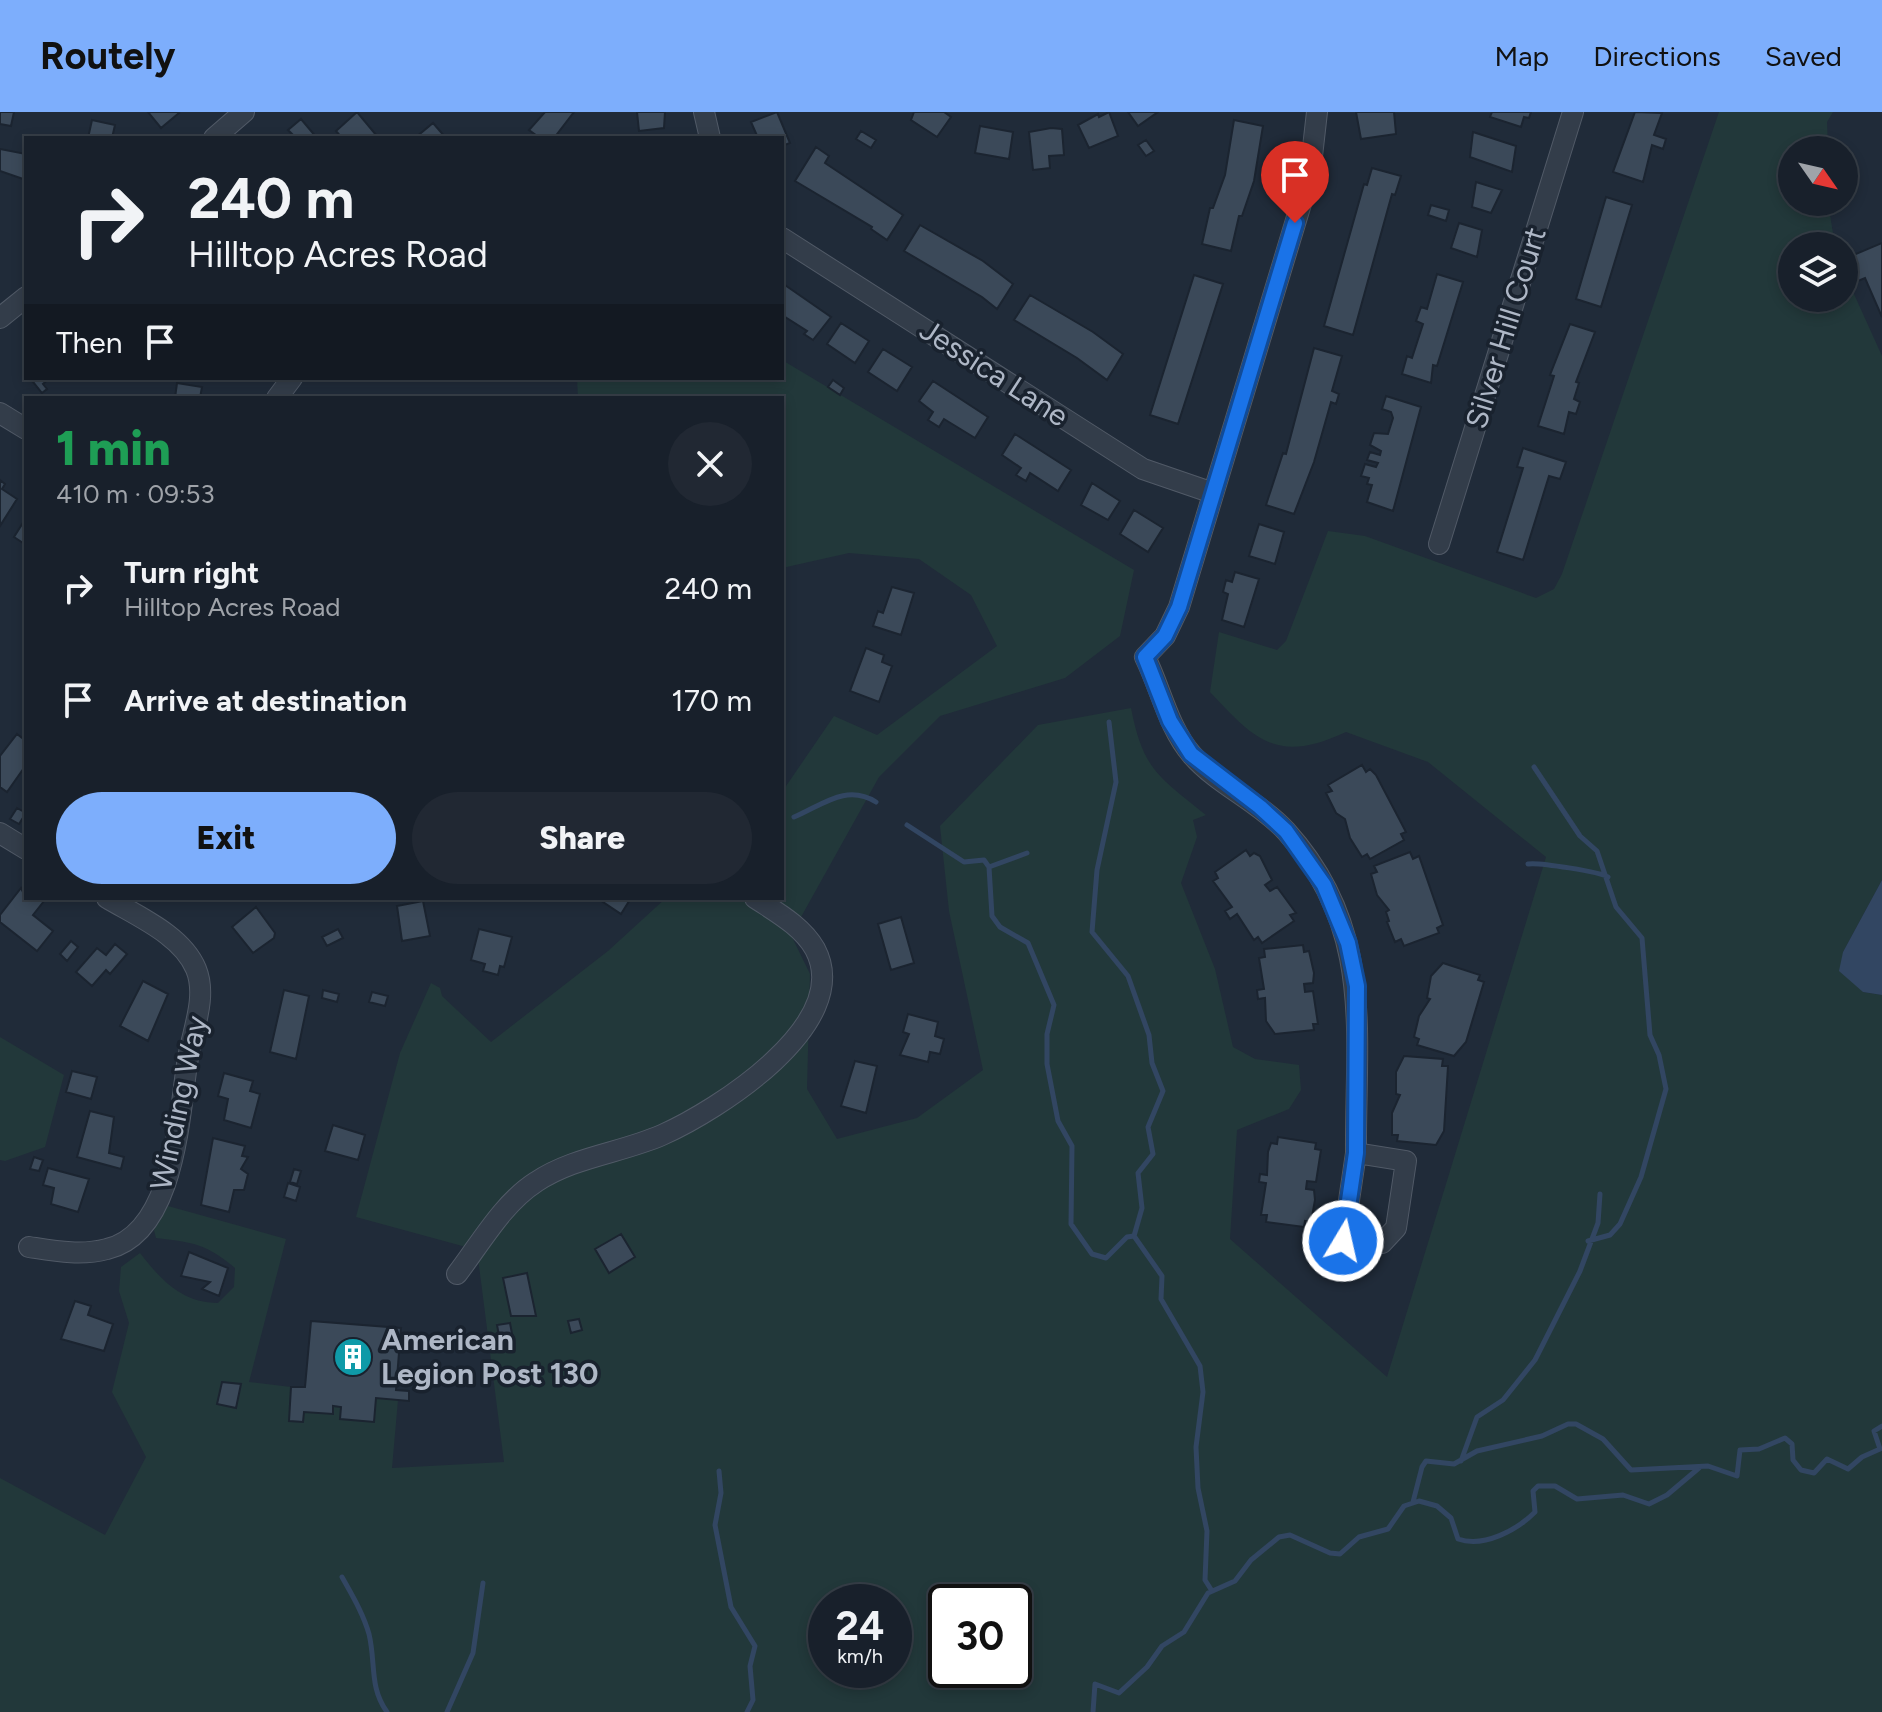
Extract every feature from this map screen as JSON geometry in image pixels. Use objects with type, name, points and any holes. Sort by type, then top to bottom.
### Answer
[{"type":"street","points":[[216,136],[244,112]]},
{"type":"street","points":[[704,112],[710,136]]},
{"type":"street","points":[[1317,112],[1310,174],[1173,622],[1145,657],[1170,721],[1191,754],[1286,831],[1313,865],[1335,906],[1357,986],[1356,1153],[1343,1241],[1382,1243],[1396,1228],[1406,1161],[1356,1153]]},
{"type":"street","name":"Silver Hill Court","points":[[1439,544],[1573,112]]},
{"type":"street","name":"Jessica Lane","points":[[784,239],[1143,469],[1213,493]]},
{"type":"street","points":[[0,318],[24,299]]},
{"type":"street","points":[[0,413],[24,428]]},
{"type":"street","points":[[0,833],[24,848]]},
{"type":"street","name":"Winding Way","points":[[29,1247],[86,1253],[121,1243],[150,1217],[169,1170],[191,1032],[201,992],[199,979],[188,955],[175,942],[110,900]]},
{"type":"street","points":[[457,1274],[513,1201],[536,1181],[572,1165],[646,1142],[695,1118],[753,1080],[796,1036],[819,995],[820,962],[813,946],[799,930],[758,900]]},
{"type":"green space","points":[[1719,112],[1833,112],[1827,122],[1828,136],[1778,136],[1778,216],[1830,216],[1833,232],[1778,232],[1778,312],[1858,312],[1858,303],[1882,356],[1882,880],[1843,952],[1863,992],[1882,995],[1882,1712],[0,1712],[0,1478],[105,1535],[146,1457],[112,1392],[129,1323],[119,1291],[121,1267],[140,1253],[173,1288],[205,1302],[218,1303],[234,1287],[235,1268],[216,1254],[189,1243],[156,1238],[154,1230],[168,1206],[286,1239],[249,1382],[291,1387],[289,1421],[303,1422],[304,1412],[332,1414],[333,1406],[341,1407],[340,1419],[373,1422],[376,1398],[398,1400],[392,1468],[504,1462],[477,1250],[356,1217],[400,1053],[431,983],[440,988],[442,996],[491,1042],[608,951],[664,900],[784,900],[784,789],[834,716],[877,735],[997,646],[971,595],[919,559],[849,553],[784,568],[784,396],[578,396],[577,380],[784,380],[784,361],[1134,570],[1120,636],[1065,678],[940,716],[879,777],[791,935],[810,974],[807,1089],[837,1139],[917,1118],[983,1070],[949,911],[940,826],[1038,725],[1131,708],[1141,746],[1155,770],[1206,815],[1193,820],[1197,837],[1181,883],[1215,969],[1233,1047],[1255,1059],[1299,1065],[1301,1090],[1289,1109],[1237,1130],[1230,1239],[1387,1377],[1546,857],[1428,762],[1346,732],[1302,746],[1285,746],[1255,735],[1210,692],[1219,632],[1277,650],[1286,641],[1328,531],[1365,536],[1536,598],[1554,589],[1562,574]]},
{"type":"green space","points":[[0,1037],[64,1075],[45,1147],[5,1161],[0,1160]]},
{"type":"water","points":[[1882,880],[1882,995],[1863,992],[1839,971],[1843,952]]},
{"type":"building","points":[[0,112],[14,112],[11,126],[0,124]]},
{"type":"building","points":[[148,112],[178,112],[179,113],[161,128]]},
{"type":"building","points":[[357,112],[377,136],[340,136],[336,131]]},
{"type":"building","points":[[545,112],[574,112],[556,136],[537,136],[529,130]]},
{"type":"building","points":[[637,112],[665,112],[664,128],[639,131]]},
{"type":"building","points":[[777,112],[790,143],[784,145],[784,136],[757,136],[751,122]]},
{"type":"building","points":[[914,112],[944,112],[951,117],[937,137],[911,120]]},
{"type":"building","points":[[1109,112],[1118,136],[1089,148],[1078,125],[1098,114],[1099,117]]},
{"type":"building","points":[[1128,112],[1158,112],[1138,126]]},
{"type":"building","points":[[1356,112],[1394,112],[1396,134],[1361,139]]},
{"type":"building","points":[[1492,112],[1531,112],[1529,118],[1524,117],[1521,127],[1490,117]]},
{"type":"building","points":[[1635,112],[1662,113],[1654,135],[1666,139],[1663,149],[1652,145],[1643,182],[1613,172]]},
{"type":"building","points":[[301,119],[315,136],[290,136],[292,134],[288,130]]},
{"type":"building","points":[[92,120],[115,125],[112,136],[88,136]]},
{"type":"building","points":[[1234,120],[1263,126],[1254,181],[1242,216],[1239,216],[1231,251],[1202,244],[1210,208],[1213,208],[1225,175]]},
{"type":"building","points":[[433,123],[444,136],[417,136]]},
{"type":"building","points":[[980,126],[1013,132],[1009,159],[975,153]]},
{"type":"building","points":[[1062,129],[1064,155],[1049,156],[1050,168],[1033,170],[1029,132]]},
{"type":"building","points":[[861,131],[876,140],[871,148],[856,139]]},
{"type":"building","points":[[1473,132],[1516,146],[1512,172],[1470,157]]},
{"type":"building","points":[[1146,140],[1154,151],[1146,156],[1138,145]]},
{"type":"building","points":[[816,147],[829,156],[825,163],[903,215],[887,240],[872,227],[795,181]]},
{"type":"building","points":[[0,149],[24,154],[24,179],[0,171]]},
{"type":"building","points":[[1372,168],[1401,176],[1395,195],[1392,194],[1353,335],[1324,326],[1364,184],[1367,185]]},
{"type":"building","points":[[1476,182],[1502,190],[1491,213],[1472,207]]},
{"type":"building","points":[[1606,197],[1632,205],[1601,307],[1576,299]]},
{"type":"building","points":[[1431,205],[1449,210],[1446,221],[1428,215]]},
{"type":"building","points":[[1459,223],[1482,230],[1477,257],[1451,248]]},
{"type":"building","points":[[920,225],[983,261],[1013,284],[997,309],[904,251]]},
{"type":"building","points":[[1882,243],[1882,317],[1865,278],[1858,281],[1858,253]]},
{"type":"building","points":[[1437,274],[1463,282],[1437,366],[1433,365],[1431,383],[1402,374],[1407,356],[1412,358],[1423,324],[1416,321],[1421,307],[1427,309]]},
{"type":"building","points":[[1194,275],[1223,284],[1178,424],[1150,415]]},
{"type":"building","points":[[784,284],[831,317],[813,340],[804,334],[807,331],[784,316]]},
{"type":"building","points":[[1030,295],[1093,332],[1123,354],[1107,380],[1014,320]]},
{"type":"building","points":[[841,323],[869,341],[855,363],[827,344]]},
{"type":"building","points":[[1570,324],[1595,332],[1576,382],[1579,383],[1574,399],[1580,402],[1576,414],[1569,412],[1564,434],[1538,426],[1554,376],[1550,375]]},
{"type":"building","points":[[1314,348],[1342,356],[1332,391],[1339,394],[1336,404],[1331,402],[1314,462],[1294,514],[1266,505],[1283,453],[1286,454]]},
{"type":"building","points":[[883,349],[912,367],[897,391],[868,372]]},
{"type":"building","points":[[32,380],[48,380],[43,384],[47,389],[42,393]]},
{"type":"building","points":[[833,380],[844,388],[840,395],[828,387]]},
{"type":"building","points":[[933,381],[988,417],[975,438],[944,419],[939,427],[928,420],[933,412],[919,401]]},
{"type":"building","points":[[177,383],[202,387],[200,396],[175,396]]},
{"type":"building","points":[[1386,396],[1421,407],[1393,511],[1367,502],[1372,485],[1367,484],[1369,478],[1361,476],[1365,464],[1376,467],[1378,463],[1367,460],[1370,452],[1380,455],[1381,451],[1370,445],[1374,433],[1388,434],[1393,418],[1391,412],[1382,409]]},
{"type":"building","points":[[1015,434],[1071,470],[1058,491],[1030,473],[1026,481],[1016,475],[1021,468],[1002,455]]},
{"type":"building","points":[[1523,448],[1566,462],[1560,479],[1549,476],[1523,560],[1497,552],[1523,468],[1517,467]]},
{"type":"building","points":[[0,480],[5,484],[2,489],[17,499],[0,526]]},
{"type":"building","points":[[1092,483],[1120,501],[1108,520],[1081,505]]},
{"type":"building","points":[[1134,510],[1163,528],[1148,552],[1120,534]]},
{"type":"building","points":[[24,521],[24,544],[14,537]]},
{"type":"building","points":[[1259,524],[1284,532],[1275,564],[1249,556]]},
{"type":"building","points":[[1235,572],[1259,579],[1244,627],[1222,620],[1228,594],[1223,592],[1226,580],[1232,582]]},
{"type":"building","points":[[892,587],[914,593],[901,635],[873,626],[878,611],[883,613]]},
{"type":"building","points":[[866,648],[884,655],[882,662],[892,666],[879,702],[850,691]]},
{"type":"building","points":[[17,734],[24,739],[24,768],[7,792],[0,787],[0,756]]},
{"type":"building","points":[[1362,765],[1366,772],[1370,769],[1376,775],[1406,832],[1401,834],[1404,840],[1370,859],[1367,854],[1362,857],[1350,838],[1345,819],[1336,813],[1326,793],[1332,791],[1328,785]]},
{"type":"building","points":[[17,808],[24,812],[19,824],[10,819]]},
{"type":"building","points":[[1246,850],[1250,856],[1254,853],[1260,856],[1272,880],[1265,885],[1270,891],[1277,887],[1296,913],[1290,915],[1294,921],[1262,943],[1258,937],[1254,940],[1237,914],[1230,919],[1225,911],[1232,907],[1213,881],[1218,878],[1215,872]]},
{"type":"building","points":[[1410,852],[1413,859],[1419,856],[1443,925],[1437,928],[1439,933],[1404,946],[1401,939],[1395,942],[1387,922],[1386,912],[1389,910],[1377,895],[1371,874],[1377,872],[1374,866]]},
{"type":"building","points":[[21,888],[24,900],[44,901],[33,915],[53,931],[37,951],[0,922],[0,915]]},
{"type":"building","points":[[600,900],[630,900],[621,914]]},
{"type":"building","points":[[423,901],[430,936],[402,941],[397,906]]},
{"type":"building","points":[[256,907],[275,933],[274,938],[253,953],[232,927]]},
{"type":"building","points":[[901,917],[914,963],[891,970],[878,924]]},
{"type":"building","points":[[338,929],[343,938],[327,946],[322,937]]},
{"type":"building","points":[[479,929],[512,937],[504,967],[500,966],[498,975],[483,971],[485,964],[471,960]]},
{"type":"building","points":[[71,941],[78,947],[67,961],[60,954]]},
{"type":"building","points":[[115,944],[127,954],[110,974],[106,970],[92,986],[76,972],[97,948],[106,955]]},
{"type":"building","points":[[1303,945],[1304,952],[1309,951],[1314,973],[1313,983],[1304,984],[1305,992],[1313,991],[1318,1024],[1313,1024],[1314,1030],[1275,1034],[1266,1021],[1265,998],[1258,999],[1257,990],[1264,989],[1259,958],[1265,957],[1264,949]]},
{"type":"building","points":[[1443,963],[1480,975],[1478,980],[1484,982],[1466,1042],[1454,1056],[1417,1045],[1419,1039],[1414,1037],[1419,1016],[1430,999],[1427,998],[1431,976]]},
{"type":"building","points":[[143,981],[168,994],[148,1041],[120,1026]]},
{"type":"building","points":[[284,990],[309,996],[296,1059],[270,1052]]},
{"type":"building","points":[[323,990],[339,994],[337,1002],[322,998]]},
{"type":"building","points":[[372,992],[388,996],[385,1006],[369,1002]]},
{"type":"building","points":[[908,1014],[938,1022],[935,1036],[944,1039],[940,1054],[930,1052],[928,1062],[900,1055],[909,1034],[903,1032]]},
{"type":"building","points":[[1404,1056],[1443,1059],[1442,1066],[1448,1066],[1444,1131],[1436,1145],[1397,1141],[1398,1135],[1392,1135],[1392,1113],[1400,1095],[1396,1094],[1396,1072]]},
{"type":"building","points":[[855,1061],[877,1066],[866,1113],[841,1106]]},
{"type":"building","points":[[72,1071],[97,1077],[91,1099],[66,1092]]},
{"type":"building","points":[[224,1073],[253,1081],[250,1091],[260,1094],[251,1128],[224,1120],[228,1099],[218,1096]]},
{"type":"building","points":[[90,1111],[114,1117],[109,1153],[124,1157],[121,1169],[77,1157]]},
{"type":"building","points":[[333,1125],[365,1135],[358,1160],[325,1151]]},
{"type":"building","points":[[1278,1137],[1316,1143],[1315,1149],[1321,1150],[1316,1182],[1307,1181],[1306,1189],[1314,1190],[1315,1200],[1311,1222],[1305,1221],[1304,1227],[1266,1222],[1267,1215],[1261,1215],[1266,1183],[1259,1182],[1260,1174],[1267,1175],[1268,1152],[1271,1143],[1277,1144]]},
{"type":"building","points":[[213,1138],[245,1146],[242,1156],[248,1157],[241,1169],[248,1174],[244,1190],[234,1190],[229,1212],[201,1205]]},
{"type":"building","points":[[34,1157],[43,1160],[39,1171],[30,1169]]},
{"type":"building","points":[[48,1168],[89,1179],[78,1212],[51,1204],[54,1188],[43,1185]]},
{"type":"building","points":[[294,1169],[301,1171],[297,1184],[290,1182]]},
{"type":"building","points":[[288,1183],[300,1187],[296,1201],[284,1197]]},
{"type":"building","points":[[621,1234],[635,1257],[609,1273],[595,1249]]},
{"type":"building","points":[[189,1252],[228,1268],[219,1296],[202,1289],[210,1282],[181,1276]]},
{"type":"building","points":[[527,1273],[536,1316],[511,1316],[503,1278]]},
{"type":"building","points":[[75,1301],[91,1306],[88,1315],[113,1324],[104,1351],[61,1339]]},
{"type":"building","points":[[579,1319],[582,1330],[571,1333],[568,1321]]},
{"type":"building","name":"American Legion Post 130","points":[[311,1321],[401,1328],[396,1390],[409,1391],[409,1401],[376,1398],[374,1422],[340,1419],[341,1407],[333,1406],[333,1414],[304,1412],[303,1422],[289,1421],[291,1387],[305,1387]]},
{"type":"building","points":[[510,1323],[513,1339],[500,1341],[497,1325]]},
{"type":"building","points":[[222,1382],[241,1384],[236,1408],[217,1404]]},
{"type":"waterway","points":[[989,867],[992,916],[1000,927],[1028,943],[1054,1005],[1047,1034],[1047,1064],[1058,1121],[1072,1146],[1071,1224],[1092,1254],[1106,1258],[1127,1237],[1134,1236],[1142,1208],[1138,1173],[1153,1154],[1148,1127],[1163,1091],[1152,1063],[1149,1035],[1128,976],[1092,932],[1097,870],[1116,782],[1109,722]]},
{"type":"waterway","points":[[1534,767],[1580,836],[1597,851],[1616,907],[1642,938],[1650,1035],[1659,1055],[1666,1089],[1641,1177],[1620,1224],[1610,1235],[1588,1241]]},
{"type":"waterway","points":[[794,817],[844,795],[865,797],[876,802]]},
{"type":"waterway","points":[[907,825],[964,862],[984,860],[989,867]]},
{"type":"waterway","points":[[989,867],[1027,853]]},
{"type":"waterway","points":[[1528,864],[1569,868],[1608,877]]},
{"type":"waterway","points":[[1461,1461],[1477,1417],[1503,1400],[1535,1360],[1580,1271],[1598,1223],[1600,1194]]},
{"type":"waterway","points":[[1134,1236],[1162,1276],[1161,1299],[1200,1366],[1203,1392],[1196,1447],[1198,1488],[1207,1531],[1205,1580],[1212,1591]]},
{"type":"waterway","points":[[1413,1502],[1426,1461],[1454,1464],[1477,1451],[1542,1436],[1568,1424],[1576,1424],[1603,1439],[1631,1470],[1708,1466],[1737,1476],[1740,1450],[1759,1449],[1785,1438],[1792,1444],[1793,1460],[1801,1470],[1814,1473],[1827,1459],[1848,1469],[1862,1457],[1880,1449],[1874,1431],[1882,1426]]},
{"type":"waterway","points":[[1093,1712],[1095,1684],[1119,1693],[1147,1667],[1162,1646],[1184,1632],[1208,1593],[1235,1581],[1251,1560],[1279,1537],[1290,1535],[1330,1553],[1340,1554],[1359,1537],[1388,1529],[1404,1506],[1419,1501],[1437,1506],[1451,1518],[1458,1539],[1478,1541],[1510,1531],[1535,1512],[1533,1491],[1538,1486],[1555,1486],[1577,1499],[1623,1495],[1649,1504],[1667,1495],[1699,1468]]},
{"type":"waterway","points":[[719,1471],[721,1493],[715,1525],[731,1607],[755,1646],[750,1666],[753,1700],[747,1712]]},
{"type":"waterway","points":[[342,1577],[367,1626],[375,1684],[387,1712]]},
{"type":"waterway","points":[[447,1712],[473,1653],[483,1583]]},
{"type":"place","name":"American Legion Post 130","points":[[353,1357]]},
{"type":"route","points":[[1295,223],[1179,607],[1165,636],[1145,657],[1164,698],[1170,721],[1191,754],[1286,831],[1313,865],[1335,906],[1348,943],[1357,986],[1356,1153],[1343,1241]]}]
